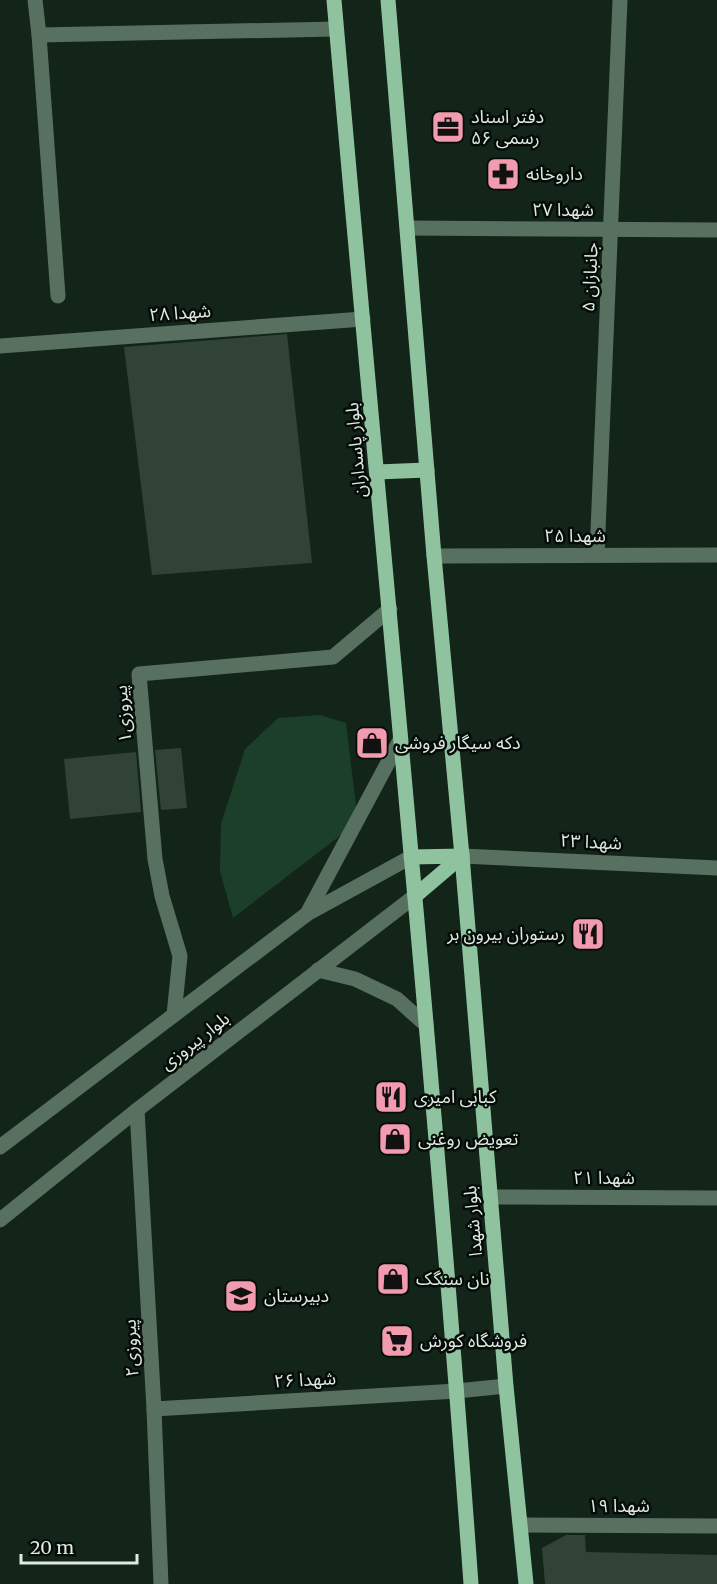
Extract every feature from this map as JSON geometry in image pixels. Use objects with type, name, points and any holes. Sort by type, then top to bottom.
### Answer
[{"type":"main road","name":"بلوار پاسداران","points":[[334,0],[415,896]]},
{"type":"main road","points":[[388,0],[434,556],[462,856]]},
{"type":"main road","points":[[377,471],[427,470]]},
{"type":"main road","points":[[411,857],[462,856]]},
{"type":"main road","points":[[415,896],[462,856]]},
{"type":"main road","name":"بلوار شهدا","points":[[462,856],[506,1386],[526,1584]]},
{"type":"main road","name":"بلوار شهدا","points":[[415,896],[471,1584]]},
{"type":"street","points":[[35,0],[57,296]]},
{"type":"street","name":"جانبازان ۵","points":[[597,555],[620,0]]},
{"type":"street","points":[[39,36],[336,28]]},
{"type":"street","name":"شهدا ۲۷","points":[[408,228],[717,230]]},
{"type":"street","name":"شهدا ۲۸","points":[[0,346],[363,319]]},
{"type":"street","name":"شهدا ۲۵","points":[[434,556],[717,555]]},
{"type":"street","name":"پیروزی۱","points":[[174,1015],[180,956],[162,896],[155,859],[139,674],[333,657],[390,609]]},
{"type":"street","points":[[307,914],[400,740]]},
{"type":"street","name":"شهدا ۲۳","points":[[462,856],[717,868]]},
{"type":"street","name":"بلوار پیروزی","points":[[0,1147],[307,914],[411,857]]},
{"type":"street","name":"بلوار پیروزی","points":[[0,1220],[137,1110],[415,896]]},
{"type":"street","points":[[318,970],[355,979],[397,999],[426,1025]]},
{"type":"street","name":"پیروزی۲","points":[[137,1110],[154,1409],[161,1584]]},
{"type":"street","name":"شهدا ۲۱","points":[[491,1197],[717,1198]]},
{"type":"street","name":"شهدا ۲۶","points":[[154,1409],[506,1386]]},
{"type":"street","name":"شهدا ۱۹","points":[[521,1525],[717,1526]]},
{"type":"green space","points":[[320,715],[346,723],[358,822],[233,918],[220,871],[221,824],[245,749],[278,718]]},
{"type":"building","points":[[287,334],[312,563],[152,575],[124,347]]},
{"type":"building","points":[[181,748],[187,808],[161,810],[155,750]]},
{"type":"building","points":[[136,752],[141,812],[70,819],[64,759]]},
{"type":"building","points":[[566,1535],[585,1535],[586,1552],[717,1555],[717,1584],[545,1584],[542,1548]]},
{"type":"place","name":"دفتر اسناد رسمی ۵۶","points":[[448,127]]},
{"type":"place","name":"داروخانه","points":[[503,174]]},
{"type":"place","name":"دکه سیگار فروشی","points":[[372,743]]},
{"type":"place","name":"رستوران بیرون بر","points":[[588,934]]},
{"type":"place","name":"کبابی امیری","points":[[391,1097]]},
{"type":"place","name":"تعویض روغنی","points":[[395,1139]]},
{"type":"place","name":"نان سنگک","points":[[393,1279]]},
{"type":"place","name":"دبیرستان","points":[[241,1296]]},
{"type":"place","name":"فروشگاه کورش","points":[[397,1341]]}]
